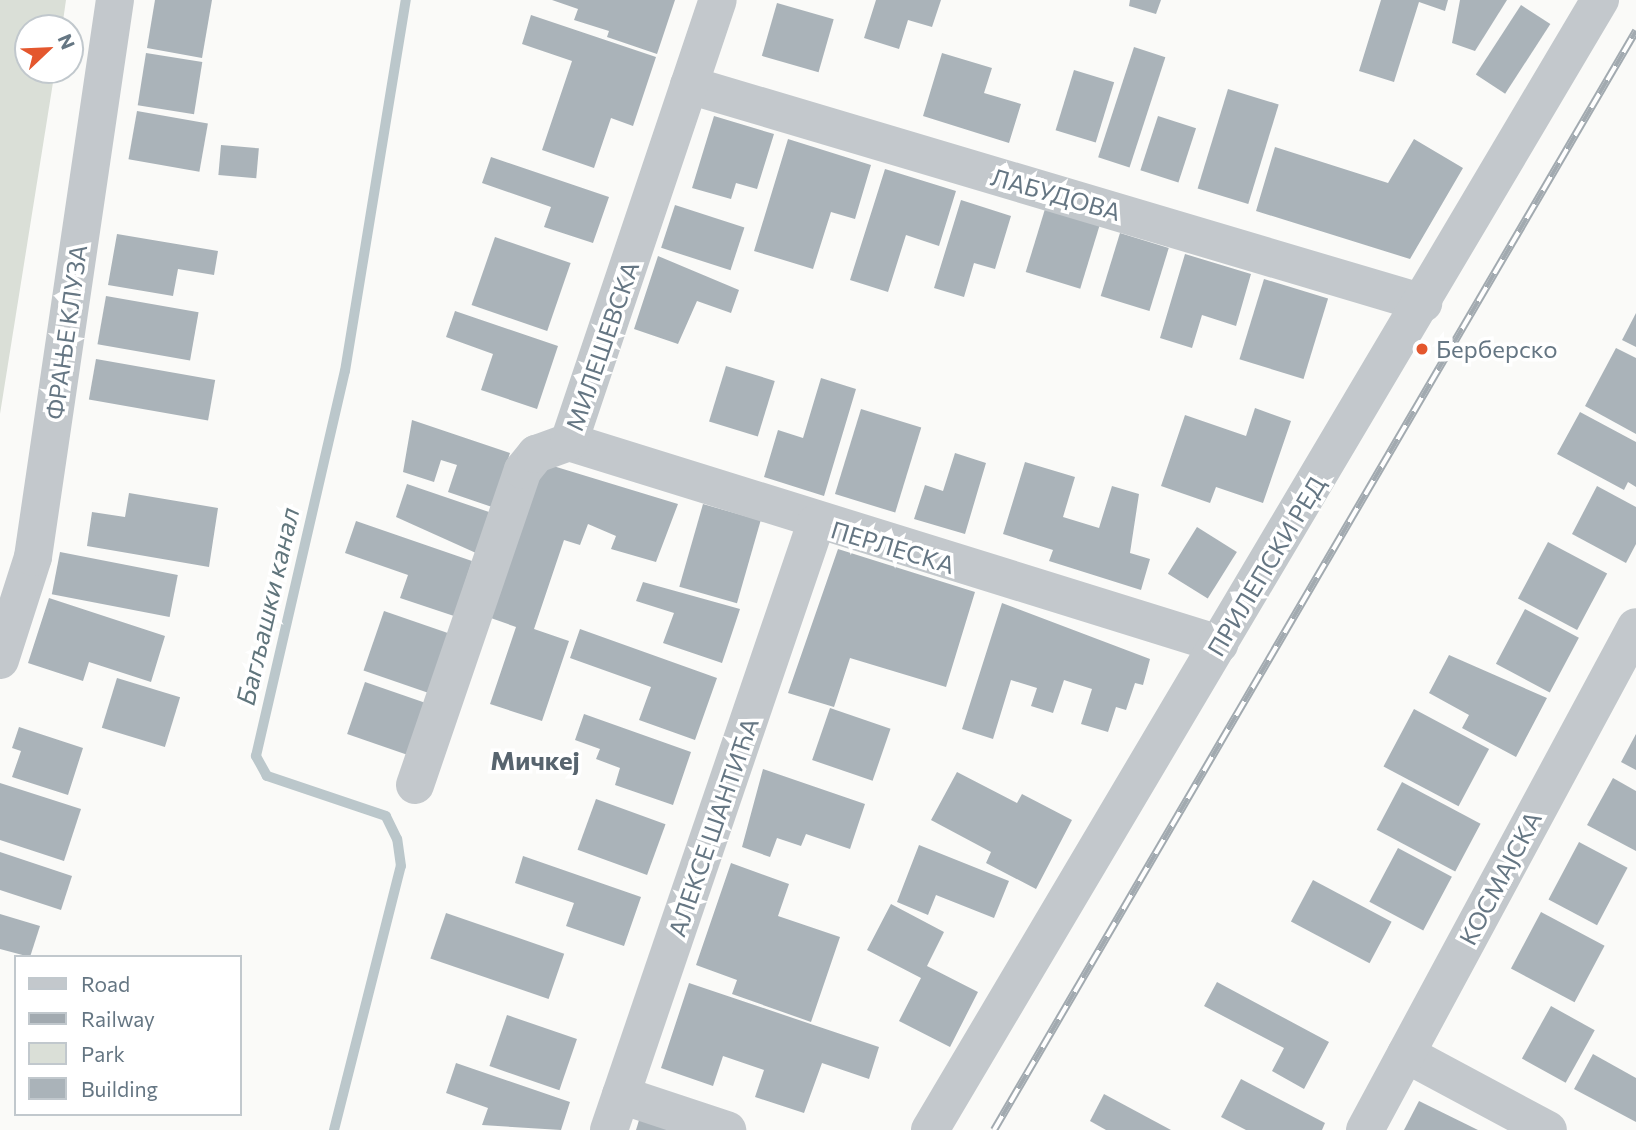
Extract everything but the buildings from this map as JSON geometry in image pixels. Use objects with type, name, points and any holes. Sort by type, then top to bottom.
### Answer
[{"type":"street","name":"ФРАЊЕ КЛУЗА","points":[[0,660],[33,557],[115,0]]},
{"type":"street","name":"МИЛЕШЕВСКА","points":[[415,785],[523,470],[536,454],[569,443],[718,0]]},
{"type":"street","name":"ПРИЛЕПСКИ РЕД","points":[[928,1130],[1423,303],[1600,0]]},
{"type":"street","name":"ЛАБУДОВА","points":[[689,85],[1423,303]]},
{"type":"street","name":"ПЕРЛЕСКА","points":[[569,443],[816,523],[1219,644]]},
{"type":"street","name":"АЛЕКСЕ ШАНТИЋА","points":[[615,1113],[816,523]]},
{"type":"street","name":"КОСМАЈСКА","points":[[1365,1130],[1636,627]]},
{"type":"street","points":[[1406,1054],[1548,1130]]},
{"type":"street","points":[[615,1113],[727,1130]]},
{"type":"green space","points":[[0,0],[66,0],[64,14],[14,14],[14,84],[53,84],[0,414]]},
{"type":"waterway","name":"Багљашки канал","points":[[334,1130],[401,866],[397,839],[386,816],[267,776],[256,756],[345,371],[406,0]]},
{"type":"railway","points":[[994,1130],[1636,31]]},
{"type":"place","name":"Берберско","points":[[1422,349]]},
{"type":"district","name":"Мичкеј","points":[[535,760]]}]
